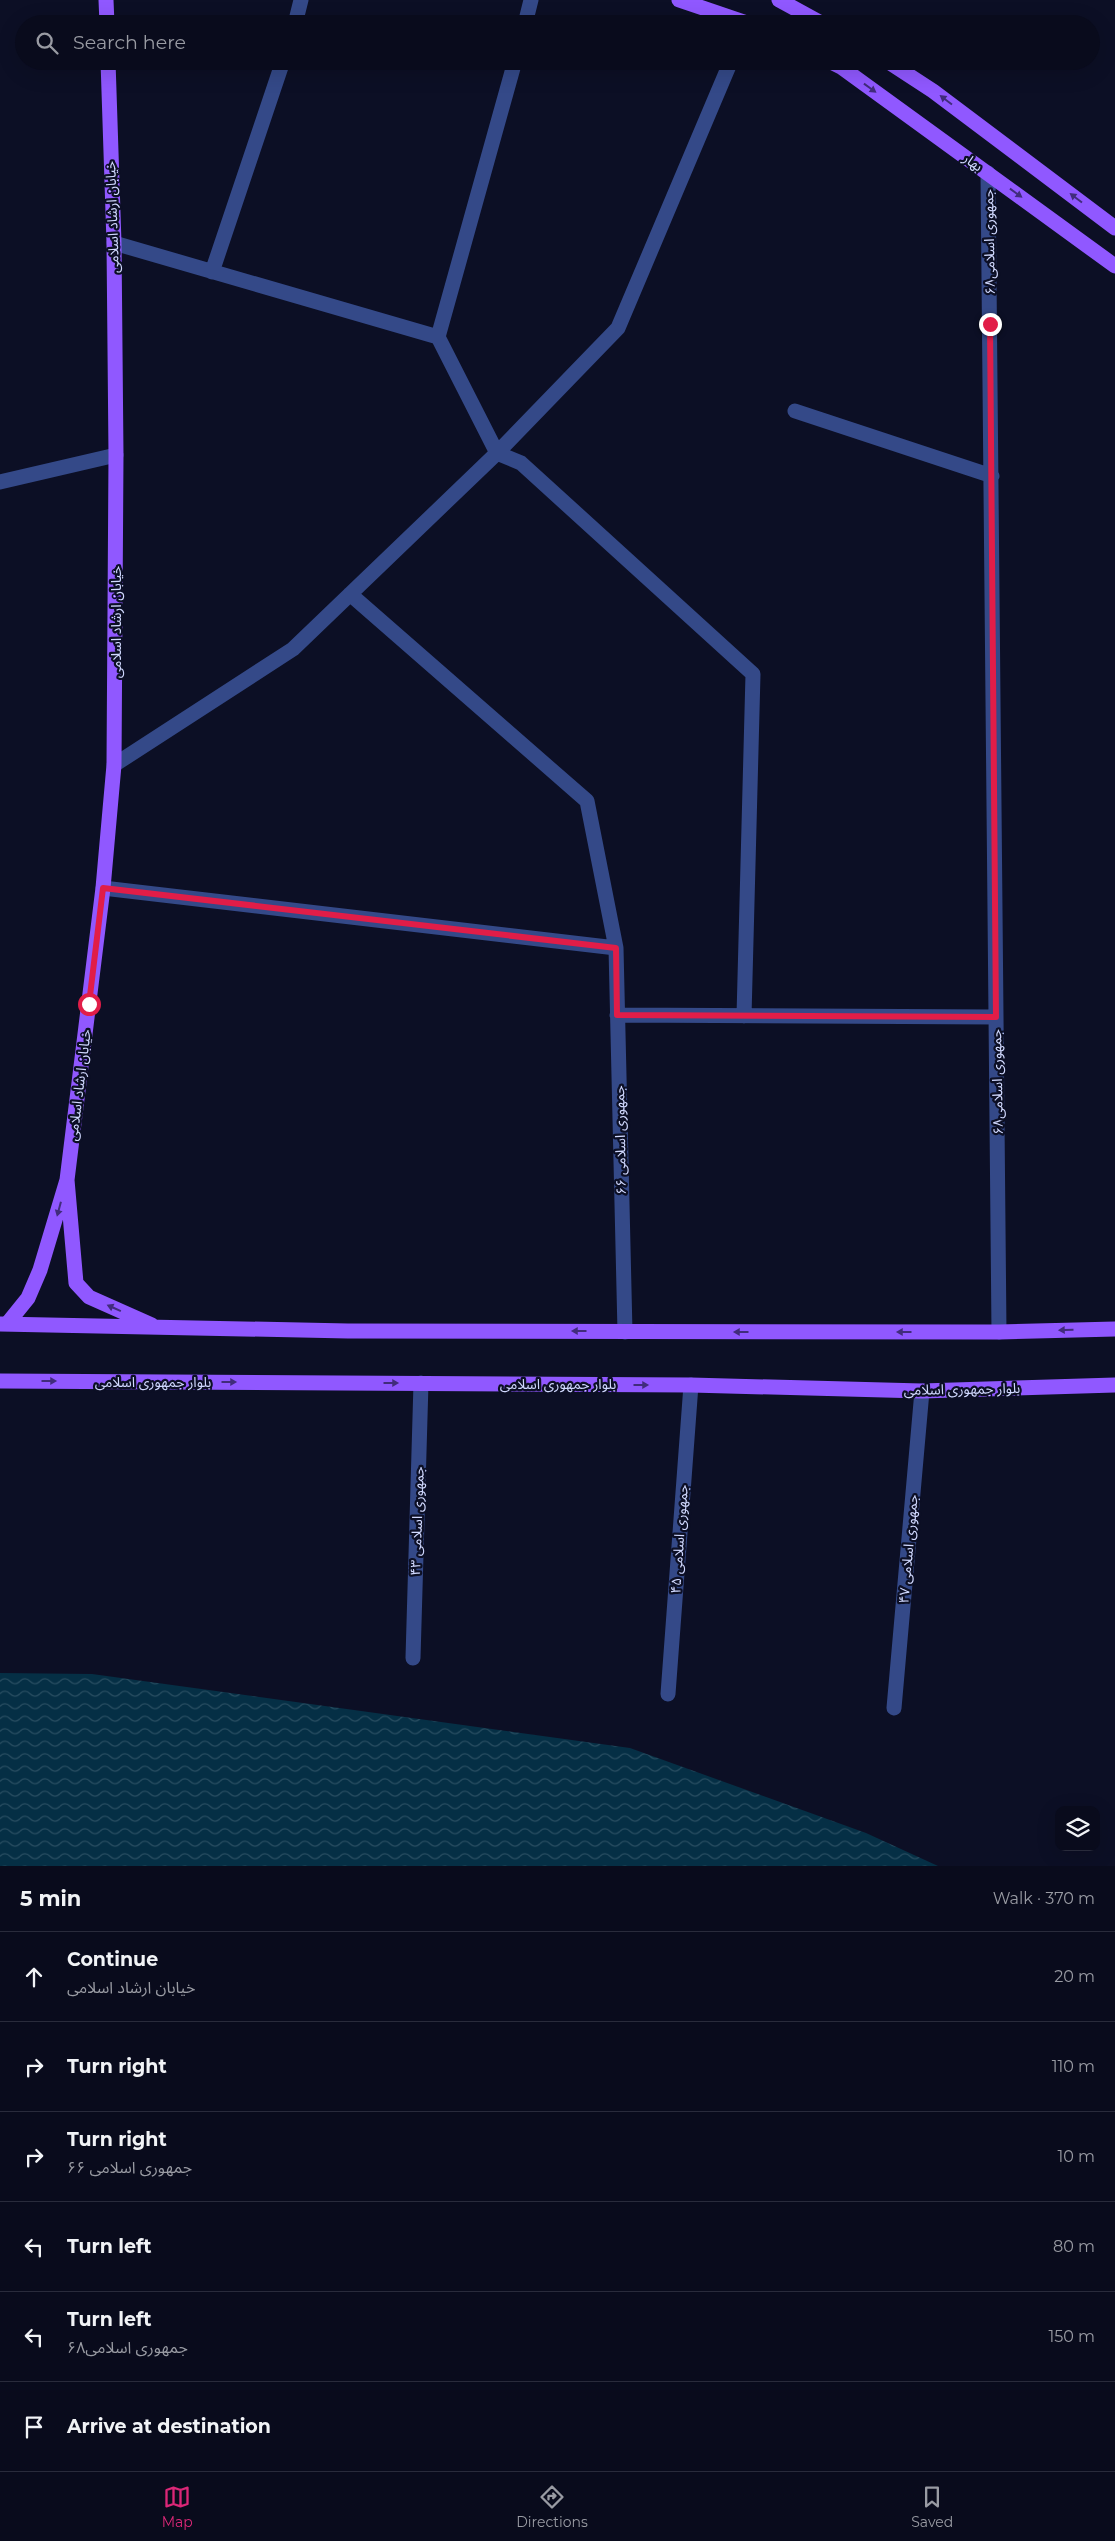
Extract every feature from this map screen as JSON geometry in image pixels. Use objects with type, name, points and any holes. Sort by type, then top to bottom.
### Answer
[{"type":"main road","points":[[106,0],[107,15]]},
{"type":"main road","points":[[679,0],[724,15]]},
{"type":"main road","points":[[779,0],[806,15]]},
{"type":"main road","name":"خیابان ارشاد اسلامی","points":[[4,1324],[28,1298],[40,1270],[67,1180],[103,888],[114,765],[116,455],[114,243],[108,70]]},
{"type":"main road","name":"بهار","points":[[845,70],[1115,266]]},
{"type":"main road","points":[[901,70],[933,91],[1115,228]]},
{"type":"main road","name":"خیابان ارشاد اسلامی","points":[[67,1180],[76,1283],[89,1297],[158,1327]]},
{"type":"main road","points":[[4,1324],[348,1331],[999,1332],[1115,1329]]},
{"type":"main road","name":"بلوار جمهوری اسلامی","points":[[0,1381],[691,1385],[922,1391],[1115,1385]]},
{"type":"street","points":[[297,15],[301,0]]},
{"type":"street","points":[[528,15],[532,0]]},
{"type":"street","points":[[212,272],[280,70]]},
{"type":"street","points":[[512,70],[438,337],[497,453],[520,463],[753,674],[744,1016]]},
{"type":"street","points":[[114,765],[293,648],[497,453],[618,328],[727,70]]},
{"type":"street","name":"جمهوری اسلامی۶۸","points":[[988,172],[999,1332]]},
{"type":"street","points":[[114,243],[438,337]]},
{"type":"street","points":[[795,411],[992,476]]},
{"type":"street","points":[[0,482],[116,455]]},
{"type":"street","name":"جمهوری اسلامی ۶۶","points":[[350,594],[587,801],[616,948],[625,1332]]},
{"type":"street","points":[[103,888],[616,948]]},
{"type":"street","points":[[617,1015],[996,1017]]},
{"type":"street","name":"جمهوری اسلامی ۴۳","points":[[413,1658],[420,1384]]},
{"type":"street","name":"جمهوری اسلامی ۴۵","points":[[668,1694],[691,1385]]},
{"type":"street","name":"جمهوری اسلامی ۴۷","points":[[894,1708],[922,1391]]},
{"type":"water","points":[[0,1673],[92,1674],[630,1748],[866,1833],[938,1866],[0,1866]]},
{"type":"route","points":[[89,1004],[103,888],[616,948],[617,1015],[996,1017],[990,324]]}]
